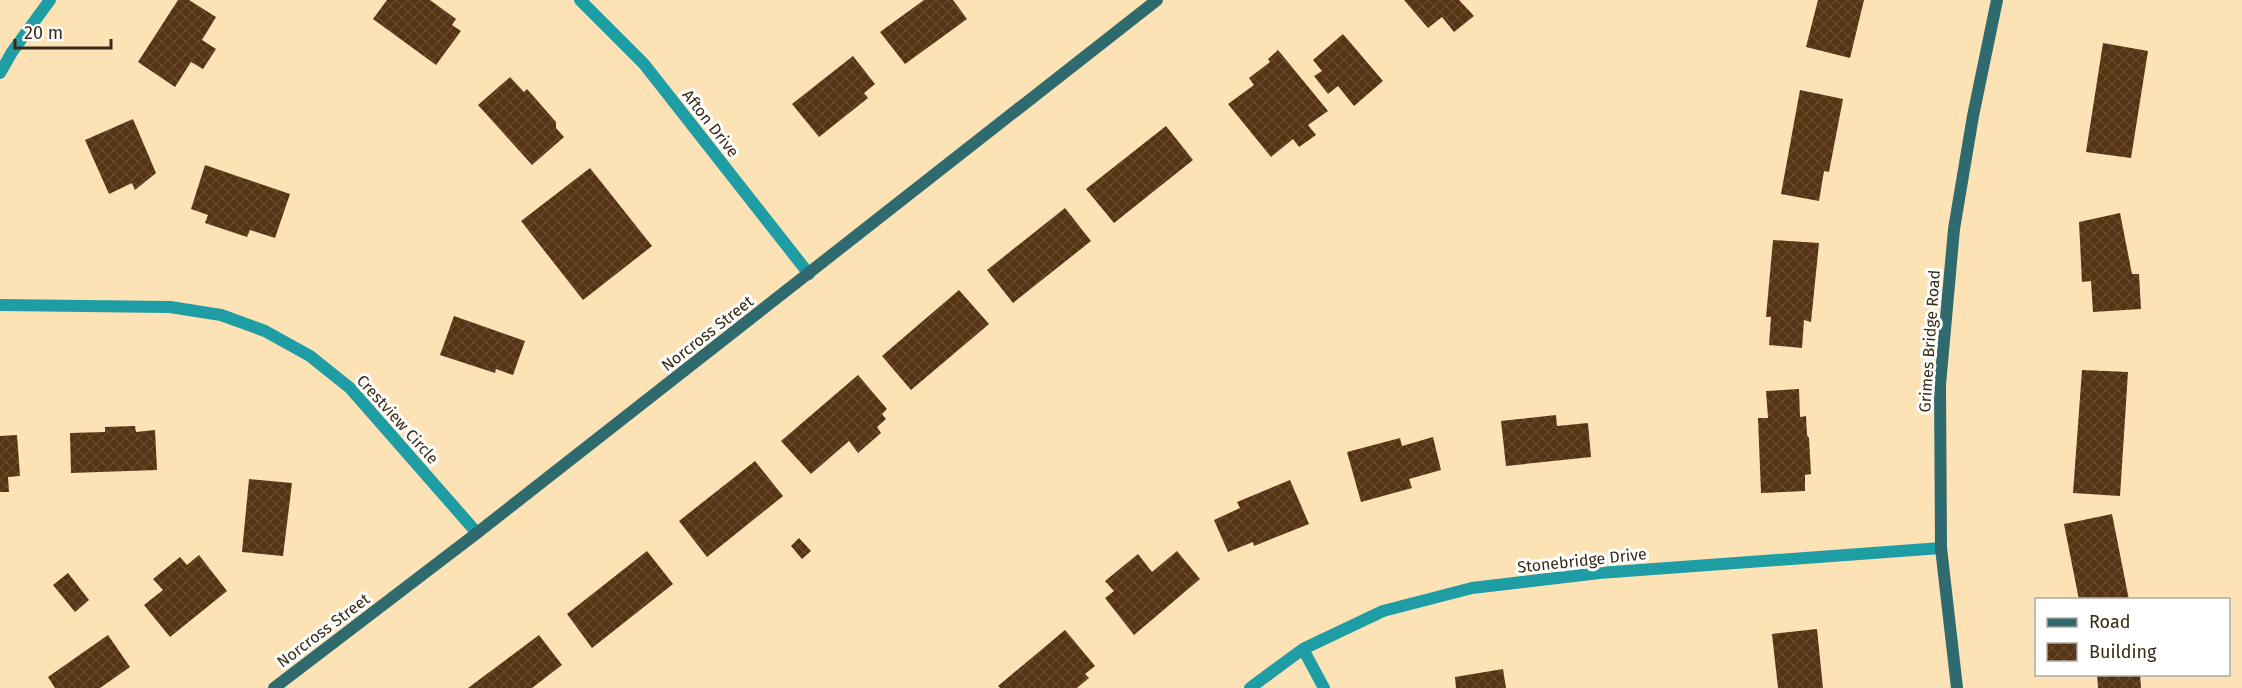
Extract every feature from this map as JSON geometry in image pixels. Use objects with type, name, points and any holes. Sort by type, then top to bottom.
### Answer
[{"type":"street","points":[[0,73],[12,52],[50,0]]},
{"type":"street","name":"Afton Drive","points":[[580,0],[644,64],[808,274]]},
{"type":"street","name":"Norcross Street","points":[[274,688],[477,533],[1158,0]]},
{"type":"street","name":"Grimes Bridge Road","points":[[1957,688],[1941,548],[1940,385],[1954,229],[1972,116],[1997,0]]},
{"type":"street","name":"Crestview Circle","points":[[0,306],[170,307],[221,315],[265,331],[310,356],[350,388],[477,533]]},
{"type":"street","name":"Stonebridge Drive","points":[[1250,688],[1304,649],[1383,611],[1473,588],[1599,573],[1941,548]]},
{"type":"street","points":[[1304,649],[1324,688]]},
{"type":"building","points":[[178,0],[189,0],[216,17],[202,40],[216,49],[203,69],[191,62],[175,87],[138,62]]},
{"type":"building","points":[[387,0],[430,0],[456,19],[452,25],[461,31],[436,65],[373,19]]},
{"type":"building","points":[[924,0],[953,0],[967,19],[905,64],[880,32]]},
{"type":"building","points":[[1404,0],[1459,0],[1474,16],[1454,32],[1442,17],[1428,28]]},
{"type":"building","points":[[1818,0],[1864,0],[1850,58],[1806,47]]},
{"type":"building","points":[[1343,34],[1383,81],[1354,106],[1338,86],[1328,94],[1314,76],[1322,71],[1313,60]]},
{"type":"building","points":[[2103,43],[2148,51],[2131,158],[2086,152]]},
{"type":"building","points":[[1278,50],[1328,111],[1308,125],[1316,135],[1299,147],[1293,139],[1271,157],[1228,104],[1254,85],[1249,78],[1270,62],[1268,59]]},
{"type":"building","points":[[853,56],[875,84],[864,93],[868,98],[819,137],[792,104]]},
{"type":"building","points":[[510,77],[524,92],[527,89],[556,122],[556,128],[564,137],[532,165],[478,105]]},
{"type":"building","points":[[1800,90],[1843,99],[1829,172],[1824,171],[1819,201],[1781,194]]},
{"type":"building","points":[[133,119],[156,173],[135,190],[132,183],[109,194],[85,140]]},
{"type":"building","points":[[1166,126],[1193,160],[1114,223],[1086,189]]},
{"type":"building","points":[[205,165],[290,194],[275,238],[250,230],[247,237],[205,223],[208,215],[191,209]]},
{"type":"building","points":[[590,168],[652,246],[583,300],[521,221]]},
{"type":"building","points":[[1065,208],[1091,241],[1013,303],[987,270]]},
{"type":"building","points":[[2120,213],[2132,274],[2139,274],[2141,309],[2093,312],[2091,281],[2082,282],[2079,222]]},
{"type":"building","points":[[1773,240],[1819,243],[1811,322],[1804,320],[1802,348],[1769,345],[1771,317],[1766,317]]},
{"type":"building","points":[[959,290],[989,324],[911,390],[882,356]]},
{"type":"building","points":[[454,316],[525,341],[513,375],[496,369],[495,373],[440,355]]},
{"type":"building","points":[[2082,370],[2128,372],[2120,496],[2073,493]]},
{"type":"building","points":[[858,375],[887,409],[882,414],[886,419],[877,427],[881,433],[858,453],[849,441],[811,474],[781,441]]},
{"type":"building","points":[[1799,389],[1800,417],[1806,416],[1809,438],[1811,474],[1805,475],[1805,491],[1761,493],[1758,418],[1768,418],[1766,391]]},
{"type":"building","points":[[1556,415],[1557,426],[1588,423],[1591,457],[1506,466],[1501,421]]},
{"type":"building","points":[[135,426],[136,432],[155,430],[157,470],[71,473],[70,433],[105,432],[105,427]]},
{"type":"building","points":[[17,435],[20,476],[8,477],[9,492],[0,492],[0,436]]},
{"type":"building","points":[[1433,437],[1441,470],[1409,479],[1412,488],[1361,502],[1347,452],[1400,438],[1402,446]]},
{"type":"building","points":[[755,461],[783,496],[707,557],[679,521]]},
{"type":"building","points":[[249,479],[292,483],[283,556],[242,552]]},
{"type":"building","points":[[1290,480],[1309,524],[1254,546],[1253,542],[1228,552],[1214,520],[1240,508],[1237,502]]},
{"type":"building","points":[[2112,514],[2129,598],[2079,598],[2064,524]]},
{"type":"building","points":[[799,538],[811,551],[802,559],[791,546]]},
{"type":"building","points":[[647,551],[673,584],[592,648],[567,614]]},
{"type":"building","points":[[1177,551],[1200,579],[1134,635],[1105,598],[1114,591],[1105,581],[1138,554],[1152,572]]},
{"type":"building","points":[[199,555],[227,591],[170,637],[144,605],[163,590],[153,579],[180,557],[187,565]]},
{"type":"building","points":[[68,573],[89,600],[75,612],[53,585]]},
{"type":"building","points":[[1817,629],[1823,688],[1778,688],[1772,634]]},
{"type":"building","points":[[1065,630],[1095,666],[1085,674],[1089,678],[1077,688],[1000,688],[998,686]]},
{"type":"building","points":[[108,635],[130,667],[100,688],[55,688],[48,677]]},
{"type":"building","points":[[539,635],[562,665],[532,688],[468,688]]},
{"type":"building","points":[[1503,669],[1506,688],[1456,688],[1455,677]]},
{"type":"building","points":[[2097,676],[2140,676],[2141,688],[2098,688]]}]
